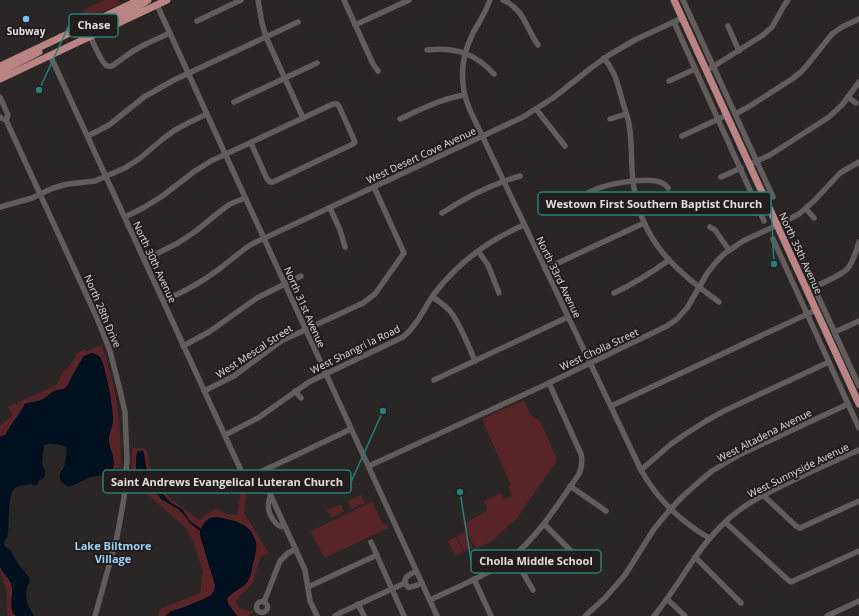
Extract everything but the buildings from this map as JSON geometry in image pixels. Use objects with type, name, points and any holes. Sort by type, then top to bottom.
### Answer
[{"type":"main road","points":[[0,66],[139,0]]},
{"type":"main road","points":[[50,54],[68,42],[149,0],[159,2]]},
{"type":"main road","points":[[0,78],[166,0]]},
{"type":"main road","name":"North 35th Avenue","points":[[674,0],[682,18],[710,69],[727,115],[753,163],[777,226],[810,288],[816,310],[853,375],[859,404]]},
{"type":"main road","points":[[0,72],[50,46],[68,33]]},
{"type":"street","points":[[197,20],[241,0]]},
{"type":"street","points":[[258,0],[266,37],[303,118]]},
{"type":"street","points":[[344,0],[373,64],[378,71]]},
{"type":"street","points":[[355,25],[409,0]]},
{"type":"street","name":"North 33rd Avenue","points":[[490,0],[465,53],[462,75],[464,95],[468,108],[641,470],[653,490],[670,509],[688,524],[709,538]]},
{"type":"street","points":[[503,0],[513,5],[519,11],[525,20],[532,37],[538,44]]},
{"type":"street","name":"North 35th Avenue","points":[[683,0],[710,69],[735,114],[753,163],[773,197]]},
{"type":"street","points":[[710,69],[763,35],[772,27],[787,2],[779,0]]},
{"type":"street","name":"North 31st Avenue","points":[[159,2],[170,33],[225,155],[437,616]]},
{"type":"street","name":"West Desert Cove Avenue","points":[[163,301],[200,282],[229,262],[246,247],[512,123],[563,91],[604,58],[635,40],[682,18]]},
{"type":"street","points":[[735,114],[750,106],[801,72],[832,34],[842,27],[859,20]]},
{"type":"street","points":[[88,136],[109,125],[149,95],[174,80],[298,22]]},
{"type":"street","name":"North 35th Avenue","points":[[674,22],[764,221]]},
{"type":"street","points":[[728,26],[739,51]]},
{"type":"street","points":[[90,36],[102,61],[107,66],[112,66],[146,44],[170,33]]},
{"type":"street","points":[[427,50],[446,49],[465,53],[478,60],[489,68],[494,74]]},
{"type":"street","name":"North 30th Avenue","points":[[50,54],[242,474],[245,477],[250,477],[260,472]]},
{"type":"street","points":[[604,58],[615,76],[630,128],[633,181],[639,209],[644,223],[654,242],[676,268],[719,302]]},
{"type":"street","points":[[234,102],[317,63]]},
{"type":"street","points":[[670,81],[696,70]]},
{"type":"street","points":[[753,163],[770,155],[829,117],[837,110],[859,82]]},
{"type":"street","points":[[400,119],[433,104],[464,95]]},
{"type":"street","points":[[848,97],[856,103]]},
{"type":"street","name":"North 28th Drive","points":[[0,98],[8,115],[6,120],[104,333],[115,368],[124,412],[127,460],[122,510],[117,537],[95,616]]},
{"type":"street","points":[[125,217],[169,192],[195,171],[211,161],[333,104],[337,104],[339,106],[355,142],[273,182],[267,180],[251,143]]},
{"type":"street","points":[[536,109],[565,146]]},
{"type":"street","points":[[0,207],[20,202],[53,188],[68,184],[95,181],[125,168],[139,159],[175,130],[207,114]]},
{"type":"street","points":[[610,119],[626,114]]},
{"type":"street","points":[[682,136],[727,115]]},
{"type":"street","points":[[0,117],[6,120]]},
{"type":"street","name":"West Cholla Street","points":[[369,466],[549,383],[667,326],[677,319],[687,308],[708,272],[719,258],[743,241],[777,226],[806,209],[840,173],[859,162]]},
{"type":"street","points":[[721,177],[741,168]]},
{"type":"street","points":[[442,213],[470,196],[503,181],[520,176]]},
{"type":"street","points":[[570,201],[600,188],[617,183],[651,180],[664,184],[668,188]]},
{"type":"street","name":"West Mescal Street","points":[[204,391],[234,376],[281,341],[363,303],[375,294],[404,253],[374,187]]},
{"type":"street","points":[[144,260],[178,243],[196,231],[218,212],[230,204],[245,198]]},
{"type":"street","points":[[330,208],[340,230],[345,247]]},
{"type":"street","points":[[806,209],[814,218]]},
{"type":"street","points":[[545,269],[644,223]]},
{"type":"street","name":"West Shangri la Road","points":[[225,435],[258,418],[309,382],[403,337],[411,329],[433,297],[458,268],[478,251],[501,236],[524,224]]},
{"type":"street","points":[[710,227],[715,230],[730,250]]},
{"type":"street","name":"North 35th Avenue","points":[[773,239],[859,428]]},
{"type":"street","points":[[810,288],[845,272],[856,258],[859,242]]},
{"type":"street","points":[[478,251],[488,265],[499,293]]},
{"type":"street","name":"North 35th Avenue","points":[[798,252],[810,288],[835,332],[859,386]]},
{"type":"street","points":[[614,293],[640,280],[669,260]]},
{"type":"street","points":[[183,346],[209,332],[257,298],[300,276]]},
{"type":"street","points":[[433,297],[451,312],[475,360]]},
{"type":"street","points":[[611,406],[816,310]]},
{"type":"street","points":[[434,380],[568,317]]},
{"type":"street","points":[[835,332],[859,321]]},
{"type":"street","points":[[641,470],[671,444],[706,421],[724,411],[829,362]]},
{"type":"street","points":[[430,600],[474,579],[513,556],[544,524],[579,474],[582,466],[581,454],[549,383]]},
{"type":"street","points":[[295,391],[301,398]]},
{"type":"street","name":"West Altadena Avenue","points":[[585,616],[605,598],[621,580],[654,529],[670,509],[692,487],[712,471],[739,455],[848,404]]},
{"type":"street","points":[[317,616],[312,605],[305,570],[260,472],[351,429]]},
{"type":"street","name":"West Sunnyside Avenue","points":[[654,616],[709,538],[725,522],[745,506],[763,495],[859,450]]},
{"type":"street","points":[[570,486],[606,511]]},
{"type":"street","points":[[763,495],[800,528],[859,501]]},
{"type":"street","points":[[725,522],[791,582],[859,551]]},
{"type":"street","points":[[544,524],[575,555]]},
{"type":"street","points":[[370,542],[404,616]]},
{"type":"street","points":[[264,602],[280,561],[288,553],[296,549]]},
{"type":"street","points":[[308,587],[377,555]]},
{"type":"street","points":[[513,556],[533,590]]},
{"type":"street","points":[[695,557],[740,603]]},
{"type":"street","points":[[405,583],[406,577],[416,571]]},
{"type":"street","points":[[474,579],[491,616]]},
{"type":"street","points":[[335,616],[405,583]]},
{"type":"street","points":[[405,583],[408,587],[422,583]]},
{"type":"street","points":[[667,599],[685,616]]},
{"type":"street","points":[[828,616],[859,601]]},
{"type":"street","points":[[358,604],[364,616]]},
{"type":"shaded area","points":[[104,0],[119,0],[120,4],[82,22],[79,14],[84,12],[83,10]]},
{"type":"shaded area","points":[[102,345],[117,402],[120,430],[121,468],[113,468],[114,461],[108,440],[112,426],[112,412],[109,388],[103,363],[100,357],[71,378],[68,385],[64,389],[53,391],[43,400],[24,404],[6,434],[0,437],[0,426],[12,416],[8,407],[56,385],[76,354],[84,349],[87,351]]},
{"type":"shaded area","points":[[524,400],[532,417],[540,421],[556,457],[556,462],[517,518],[492,541],[476,549],[463,524],[487,511],[487,505],[483,502],[501,493],[504,499],[512,496],[509,489],[509,486],[511,485],[482,419]]},
{"type":"shaded area","points":[[132,448],[146,449],[152,472],[158,485],[175,502],[199,520],[216,508],[226,514],[237,515],[241,491],[247,491],[244,513],[269,553],[261,556],[252,584],[236,601],[239,608],[249,611],[253,610],[254,612],[248,616],[158,616],[160,609],[200,593],[203,571],[192,539],[185,527],[138,486],[138,483],[131,481]]},
{"type":"shaded area","points":[[361,495],[365,503],[351,509],[348,501]]},
{"type":"shaded area","points":[[372,502],[382,523],[388,526],[388,528],[324,558],[311,531]]},
{"type":"shaded area","points":[[341,504],[344,512],[331,518],[327,510]]},
{"type":"shaded area","points":[[465,532],[472,547],[464,551],[457,536]]},
{"type":"shaded area","points":[[456,537],[463,552],[455,556],[448,541]]},
{"type":"shaded area","points":[[0,567],[9,579],[12,587],[11,606],[16,616],[8,616],[6,590],[0,573]]},
{"type":"water","points":[[92,353],[100,357],[102,361],[109,388],[113,420],[109,436],[109,442],[114,460],[112,470],[111,473],[105,477],[105,475],[90,477],[69,487],[60,479],[65,462],[66,447],[46,444],[44,445],[42,460],[45,470],[44,478],[38,481],[38,484],[34,486],[32,484],[25,485],[14,489],[12,492],[8,533],[4,544],[11,551],[18,564],[29,577],[30,582],[26,593],[27,603],[34,616],[16,616],[11,606],[12,587],[9,579],[0,567],[0,437],[6,434],[24,404],[41,400],[54,391],[64,389],[68,385],[83,357]]},
{"type":"water","points":[[143,451],[144,453],[146,467],[152,486],[161,492],[170,502],[182,509],[190,521],[201,529],[208,519],[214,517],[231,520],[241,523],[248,528],[254,537],[256,547],[250,577],[246,584],[227,599],[237,616],[165,616],[171,611],[182,608],[211,595],[214,591],[215,585],[200,531],[190,523],[178,509],[161,499],[150,486],[138,480],[136,474],[136,459],[137,452]]},
{"type":"place","name":"Subway","points":[[26,19]]},
{"type":"place","name":"Chase","points":[[39,90]]},
{"type":"place","name":"Westown First Southern Baptist Church","points":[[774,264]]},
{"type":"place","name":"Saint Andrews Evangelical Luteran Church","points":[[383,411]]},
{"type":"place","name":"Cholla Middle School","points":[[460,492]]},
{"type":"district","name":"Lake Biltmore Village","points":[[113,552]]}]
